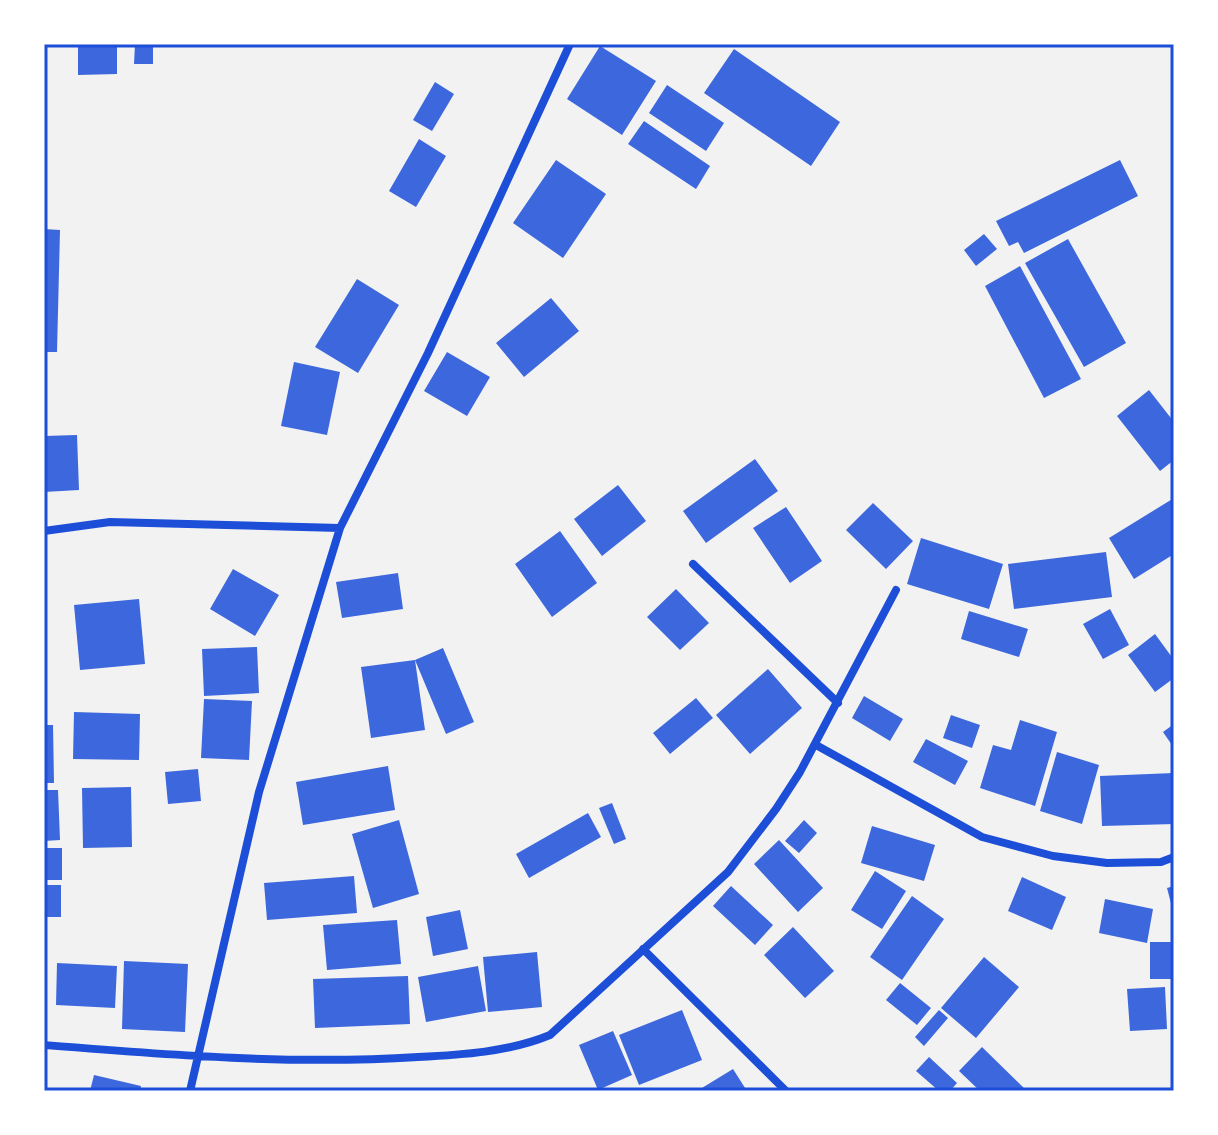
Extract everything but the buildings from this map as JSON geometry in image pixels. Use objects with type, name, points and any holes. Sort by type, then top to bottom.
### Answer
[{"type":"street","points":[[190,1091],[259,792],[340,528],[428,353],[570,44]]},
{"type":"street","points":[[44,531],[110,522],[340,528]]},
{"type":"street","points":[[693,564],[838,703]]},
{"type":"street","points":[[44,1045],[198,1058],[351,1061],[449,1055],[534,1042],[550,1035],[728,872],[776,809],[816,745],[896,590]]},
{"type":"street","points":[[816,745],[982,837],[1053,856],[1107,863],[1161,862],[1174,857]]},
{"type":"street","points":[[643,949],[786,1091]]}]
